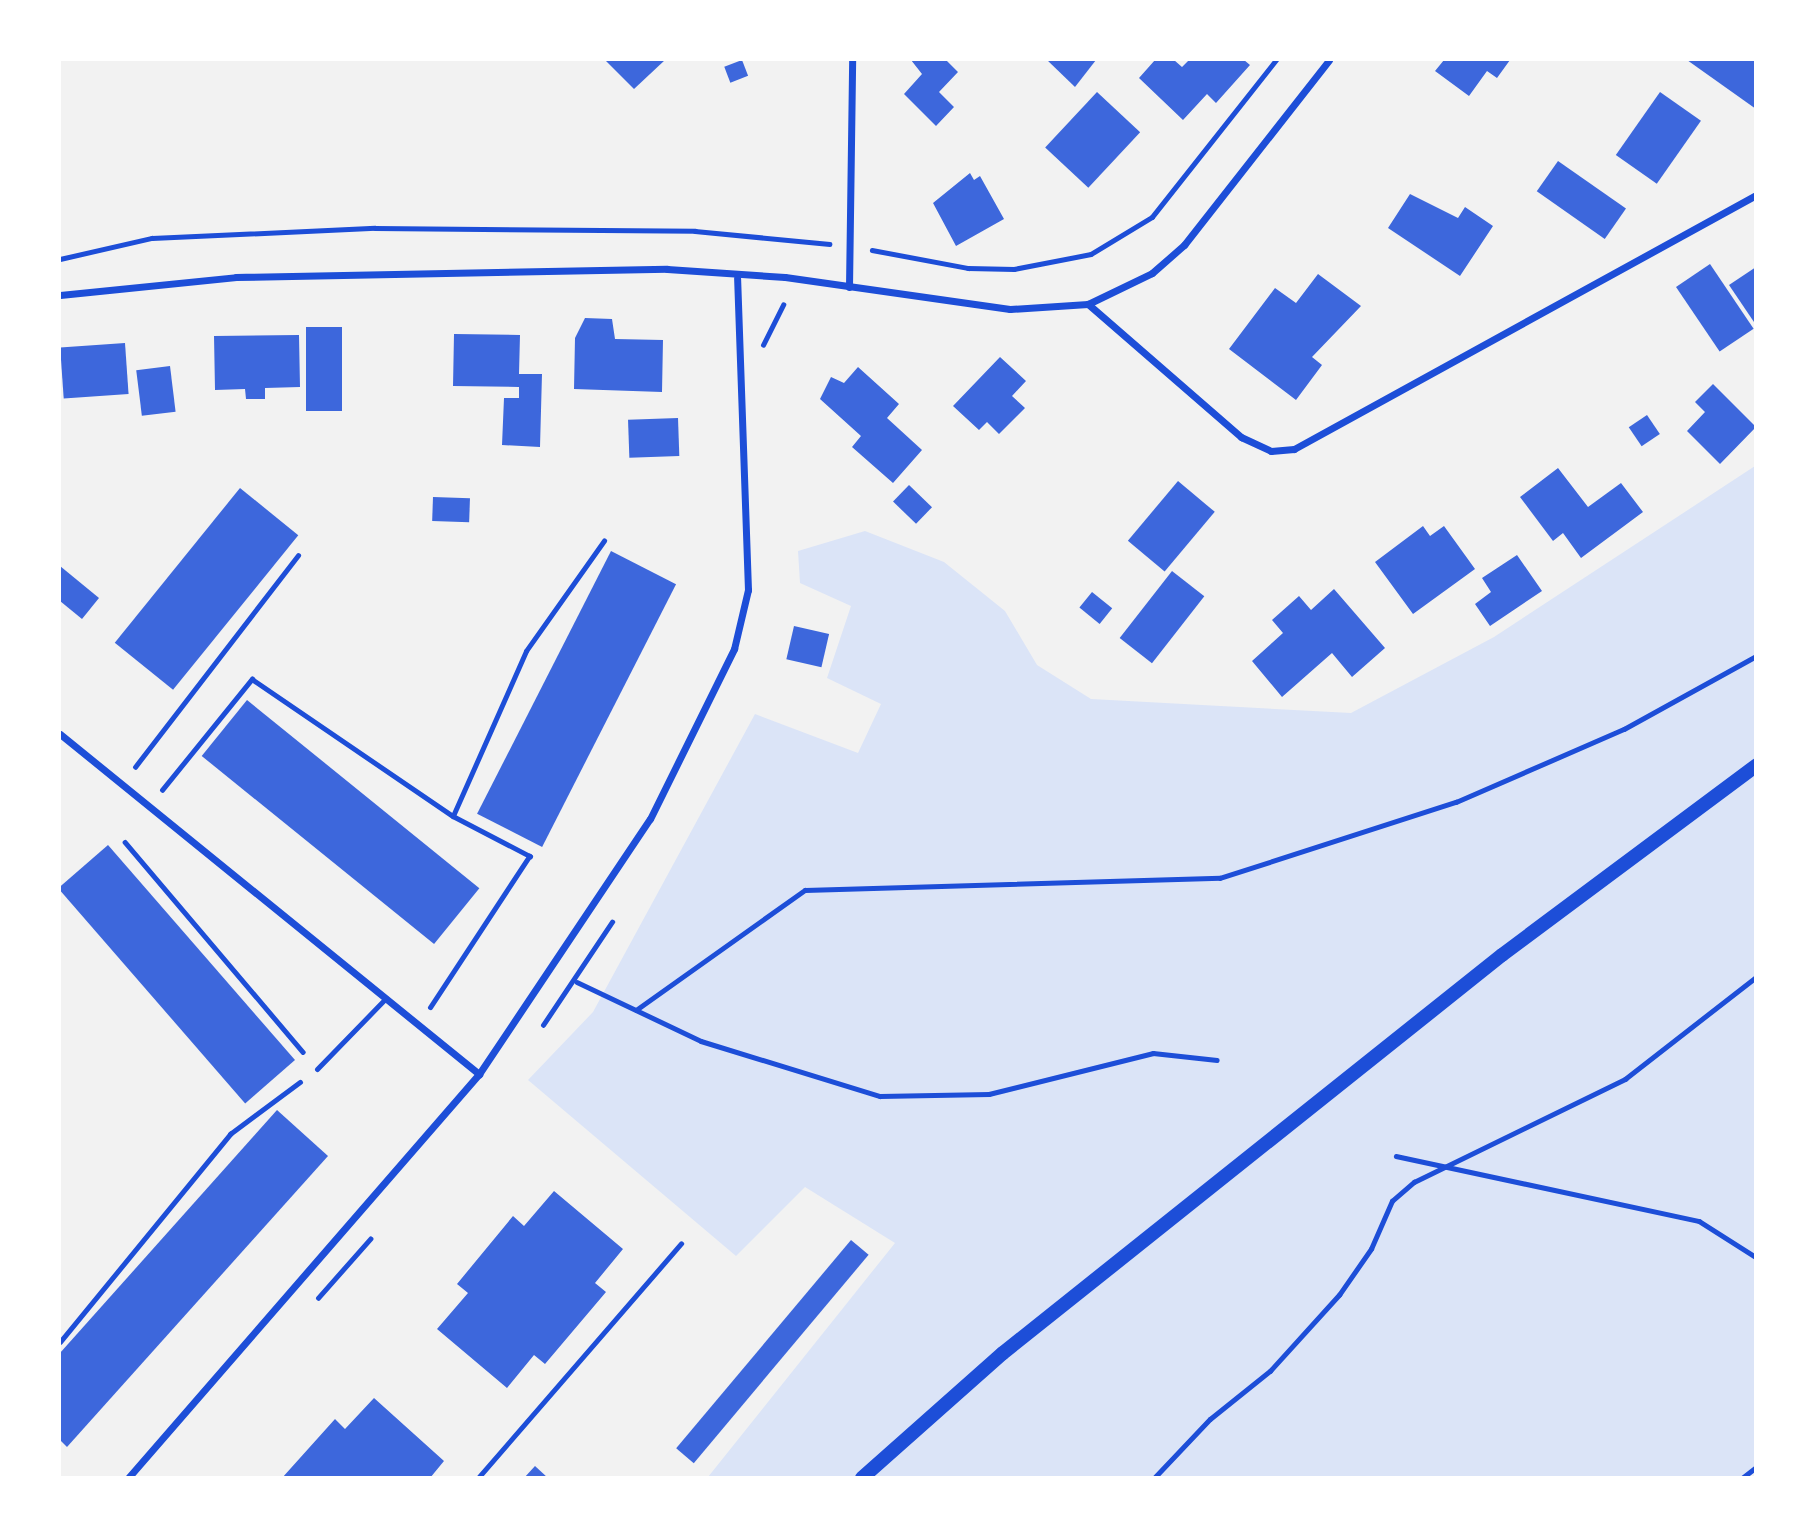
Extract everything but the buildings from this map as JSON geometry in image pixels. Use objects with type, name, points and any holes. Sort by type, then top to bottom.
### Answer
[{"type":"main road","points":[[862,1478],[1003,1353],[1502,955],[1755,766]]},
{"type":"street","points":[[849,287],[854,247],[852,60]]},
{"type":"street","points":[[60,295],[236,277],[667,269],[849,287],[1010,309],[1088,304],[1152,273],[1184,245],[1329,60]]},
{"type":"street","points":[[1088,304],[1241,437],[1271,451],[1294,449],[1755,195]]},
{"type":"street","points":[[128,1478],[479,1074],[555,968],[650,819],[743,621],[748,590],[737,278]]},
{"type":"street","points":[[60,734],[479,1074]]},
{"type":"lane","points":[[317,1069],[386,998]]},
{"type":"lane","points":[[1742,1478],[1755,1467]]},
{"type":"path","points":[[60,259],[152,238],[375,228],[695,231],[854,247],[968,268],[1054,265],[1091,254],[1152,217],[1276,60]]},
{"type":"path","points":[[453,816],[526,651],[604,541]]},
{"type":"path","points":[[121,784],[298,555]]},
{"type":"path","points":[[636,1010],[805,890],[1220,878],[1456,802],[1624,729],[1755,656]]},
{"type":"path","points":[[149,807],[252,679],[453,816],[530,856],[419,1025]]},
{"type":"path","points":[[60,1342],[230,1134],[317,1069],[125,842]]},
{"type":"path","points":[[555,968],[701,1041],[880,1096],[989,1094],[1153,1053],[1217,1060]]},
{"type":"path","points":[[1154,1478],[1210,1419],[1270,1371],[1330,1304],[1371,1249],[1392,1200],[1415,1182],[1457,1166],[1625,1079],[1755,977]]},
{"type":"path","points":[[1396,1156],[1457,1166],[1699,1221],[1755,1257]]},
{"type":"path","points":[[478,1478],[681,1244]]},
{"type":"shaded area","points":[[1755,466],[1756,1472],[1747,1477],[708,1477],[895,1243],[805,1187],[736,1256],[528,1080],[593,1012],[755,714],[858,753],[881,704],[827,678],[851,606],[800,583],[798,551],[865,531],[944,562],[1005,611],[1037,665],[1091,699],[1351,713],[1494,637]]}]
